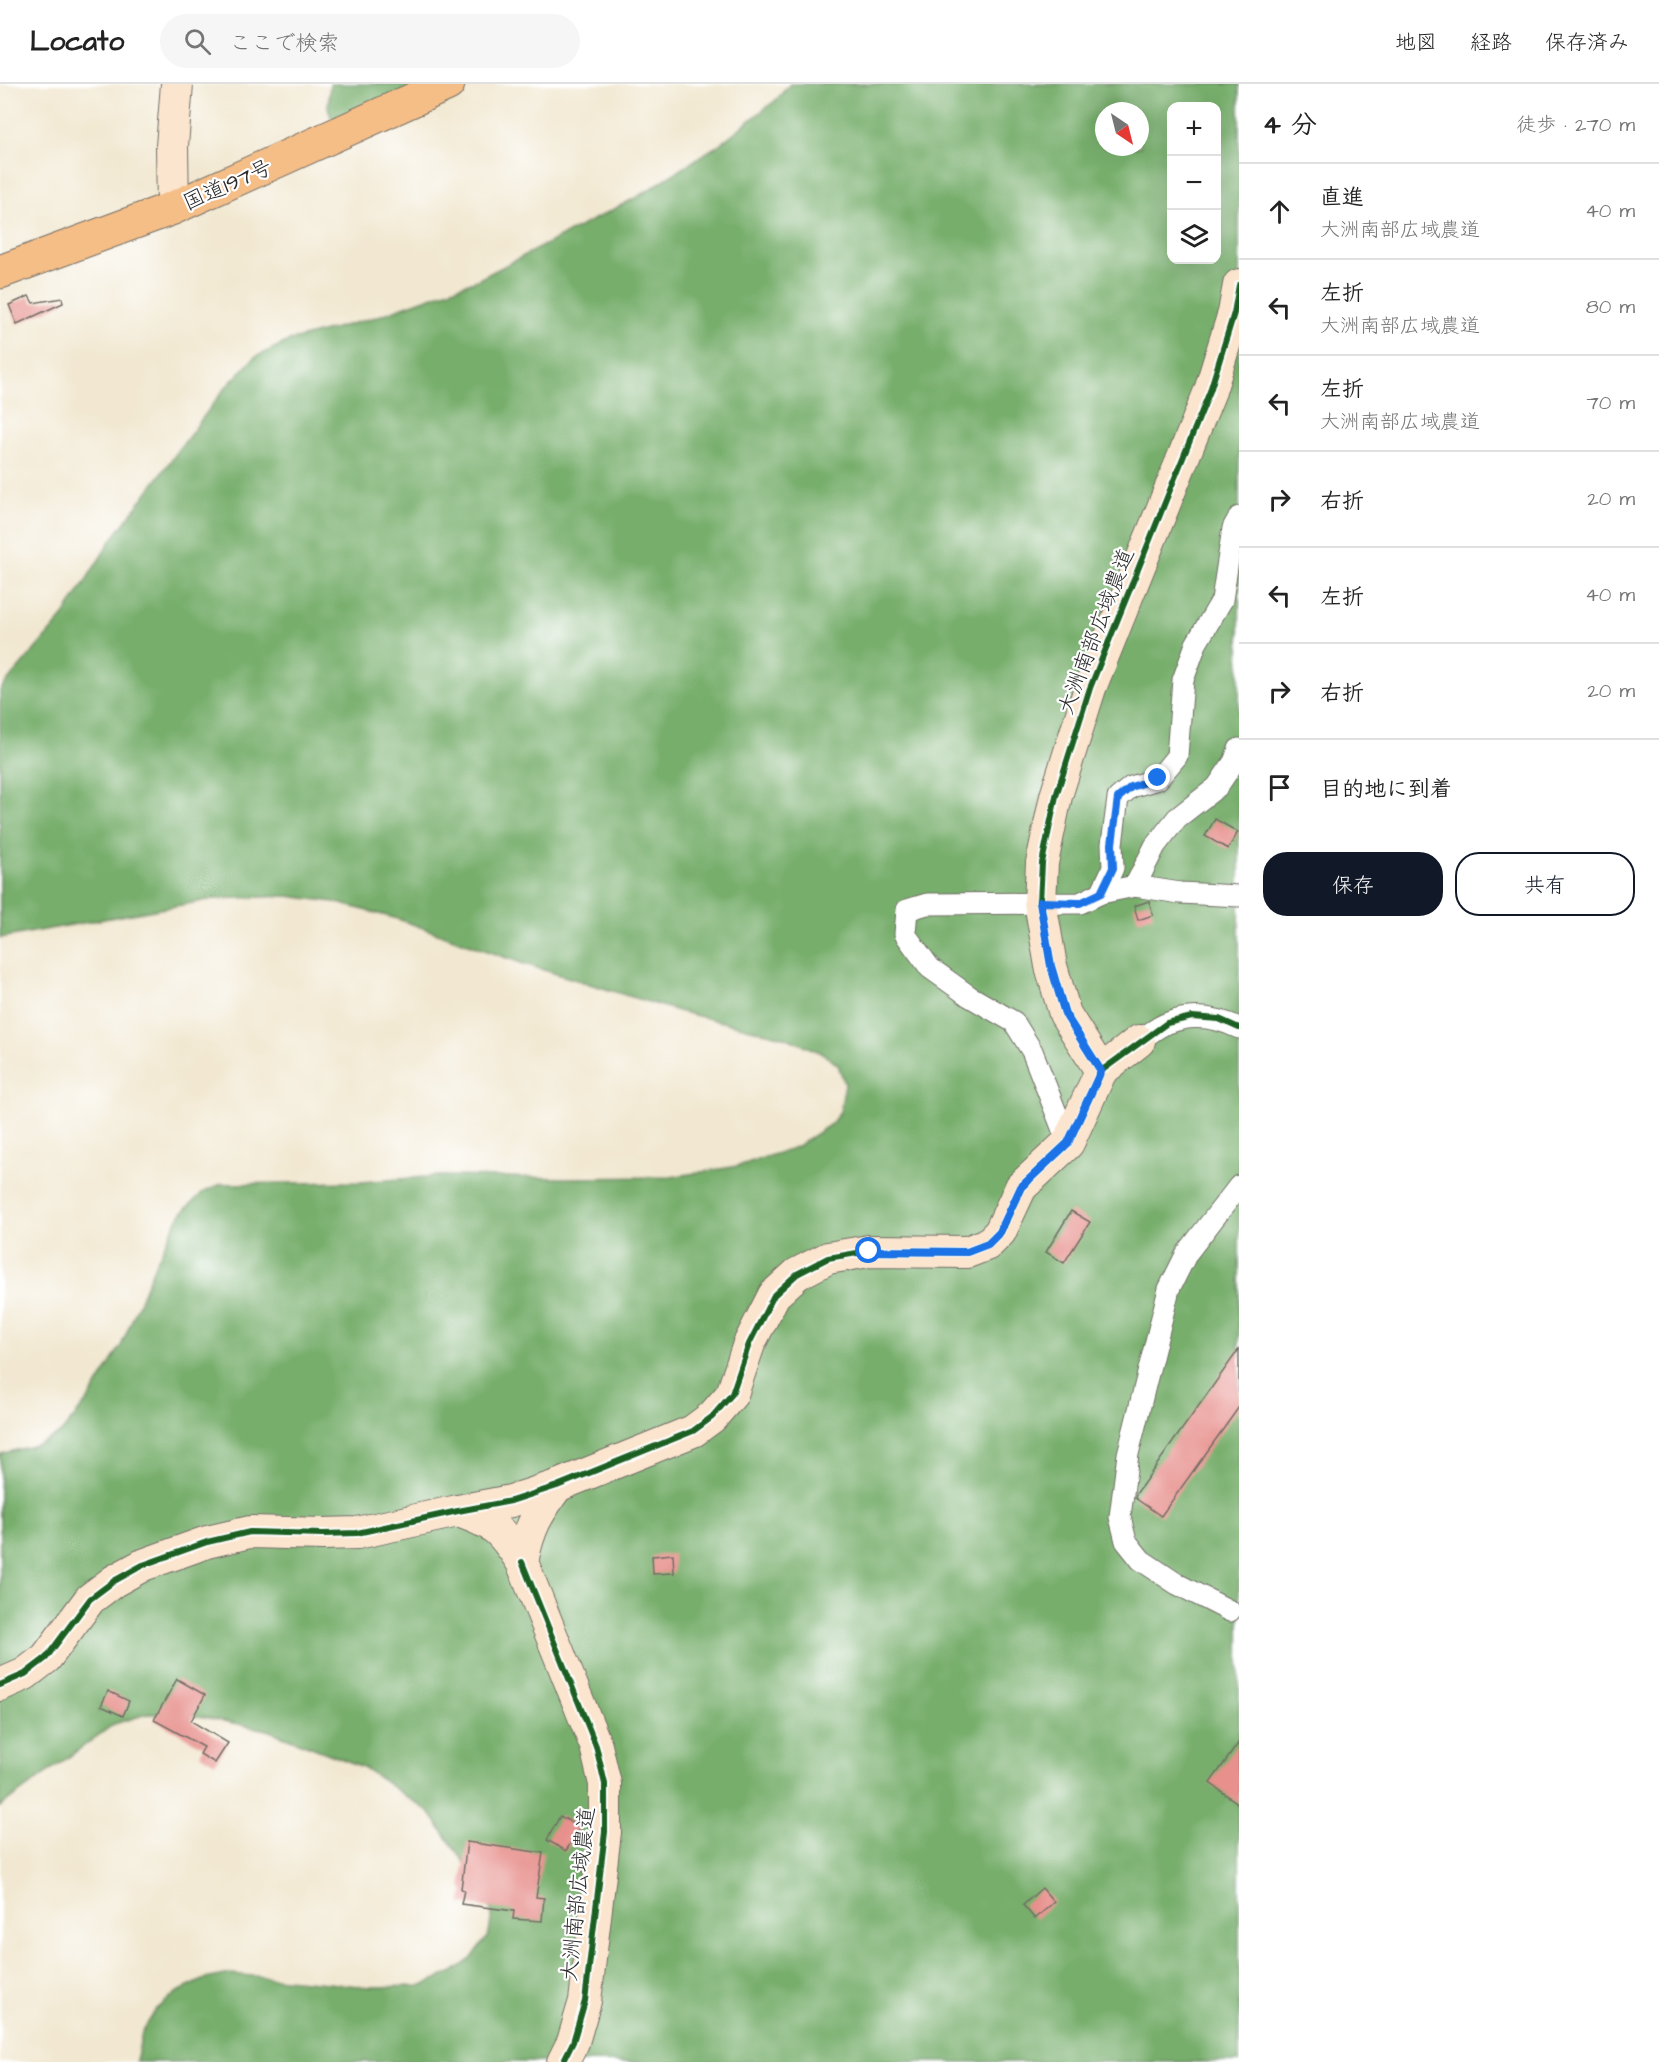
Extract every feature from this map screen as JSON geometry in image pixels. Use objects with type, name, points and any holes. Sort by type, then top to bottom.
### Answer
[{"type":"highway","name":"国道197号","points":[[0,272],[173,208],[448,84]]},
{"type":"street","points":[[173,208],[172,146],[177,84]]},
{"type":"street","name":"大洲南部広域農道","points":[[1101,1071],[1065,1014],[1051,966],[1040,902],[1042,863],[1056,796],[1090,688],[1210,391],[1234,313],[1239,285]]},
{"type":"street","points":[[1101,893],[1113,868],[1112,844],[1118,798],[1131,787],[1158,778],[1177,756],[1183,680],[1196,644],[1222,600],[1233,528],[1239,517]]},
{"type":"street","points":[[1135,885],[1155,846],[1177,818],[1217,787],[1234,762],[1239,748]]},
{"type":"street","points":[[1068,1143],[1032,1051],[1014,1022],[969,996],[930,968],[905,934],[907,910],[927,904],[1080,903],[1101,893],[1135,885],[1180,893],[1239,896]]},
{"type":"street","points":[[0,1685],[25,1674],[46,1658],[90,1599],[114,1581],[143,1565],[207,1542],[250,1532],[357,1533],[458,1510],[511,1501],[557,1486],[693,1431],[712,1417],[732,1394],[749,1344],[774,1294],[797,1274],[828,1258],[869,1251],[967,1252],[988,1244],[1000,1232],[1021,1187],[1068,1143],[1101,1071],[1167,1023],[1192,1017],[1219,1019],[1239,1028]]},
{"type":"street","points":[[1230,1611],[1177,1584],[1141,1560],[1126,1540],[1120,1517],[1128,1454],[1169,1289],[1187,1253],[1239,1186]]},
{"type":"street","points":[[522,1562],[527,1535],[537,1514],[557,1486]]},
{"type":"street","name":"大洲南部広域農道","points":[[458,1510],[488,1521],[506,1537],[522,1562],[596,1746],[604,1784],[605,1832],[585,2001],[573,2042],[563,2062]]},
{"type":"green space","points":[[330,84],[440,84],[332,121],[328,108]]},
{"type":"green space","points":[[790,84],[1239,84],[1239,2062],[136,2062],[142,2032],[156,2010],[176,1993],[205,1979],[231,1974],[370,1987],[420,1986],[453,1972],[472,1958],[489,1934],[492,1913],[475,1878],[429,1812],[363,1767],[267,1730],[199,1716],[147,1714],[114,1724],[0,1807],[0,1454],[40,1444],[61,1433],[88,1400],[121,1346],[156,1262],[180,1215],[202,1193],[221,1184],[361,1182],[439,1176],[671,1177],[738,1166],[796,1147],[831,1124],[840,1112],[845,1084],[838,1065],[822,1053],[787,1038],[678,1011],[521,963],[398,919],[334,902],[287,896],[214,899],[0,938],[0,690],[63,617],[110,542],[225,388],[255,357],[289,341],[376,317],[477,280],[639,196],[717,146],[776,100]]},
{"type":"building","points":[[29,296],[33,303],[62,298],[63,303],[17,324],[9,305]]},
{"type":"building","points":[[1215,819],[1238,832],[1228,849],[1205,836]]},
{"type":"building","points":[[1149,901],[1153,915],[1138,920],[1134,906]]},
{"type":"building","points":[[1071,1211],[1090,1222],[1064,1263],[1046,1252]]},
{"type":"building","points":[[1239,1349],[1239,1407],[1161,1516],[1135,1498],[1136,1494]]},
{"type":"building","points":[[673,1554],[674,1573],[653,1574],[652,1556]]},
{"type":"building","points":[[177,1679],[205,1695],[191,1721],[228,1743],[215,1763],[200,1754],[204,1747],[154,1720]]},
{"type":"building","points":[[108,1691],[129,1701],[123,1716],[101,1706]]},
{"type":"building","points":[[1239,1742],[1239,1804],[1210,1783]]},
{"type":"building","points":[[560,1816],[580,1827],[566,1851],[547,1840]]},
{"type":"building","points":[[467,1842],[543,1853],[536,1897],[544,1898],[542,1921],[513,1919],[514,1911],[461,1904]]},
{"type":"building","points":[[1042,1888],[1054,1902],[1035,1919],[1023,1905]]},
{"type":"cycle path","points":[[1101,1071],[1065,1014],[1051,966],[1040,902],[1042,863],[1056,796],[1090,688],[1210,391],[1234,313],[1239,285]]},
{"type":"cycle path","points":[[0,1685],[25,1674],[46,1658],[90,1599],[114,1581],[143,1565],[207,1542],[250,1532],[357,1533],[511,1501],[557,1486],[693,1431],[712,1417],[732,1394],[749,1344],[774,1295],[797,1274],[828,1258],[869,1251],[967,1252],[988,1244],[1000,1232],[1021,1187],[1068,1143],[1101,1071],[1167,1023],[1192,1017],[1219,1019],[1239,1028]]},
{"type":"cycle path","points":[[522,1562],[596,1746],[605,1784],[605,1832],[585,2001],[573,2042],[563,2062]]},
{"type":"route","points":[[869,1251],[967,1252],[988,1244],[1000,1232],[1021,1187],[1068,1143],[1101,1071],[1065,1014],[1051,966],[1040,902],[1080,903],[1101,893],[1113,868],[1112,844],[1118,798],[1131,787],[1158,778]]}]
